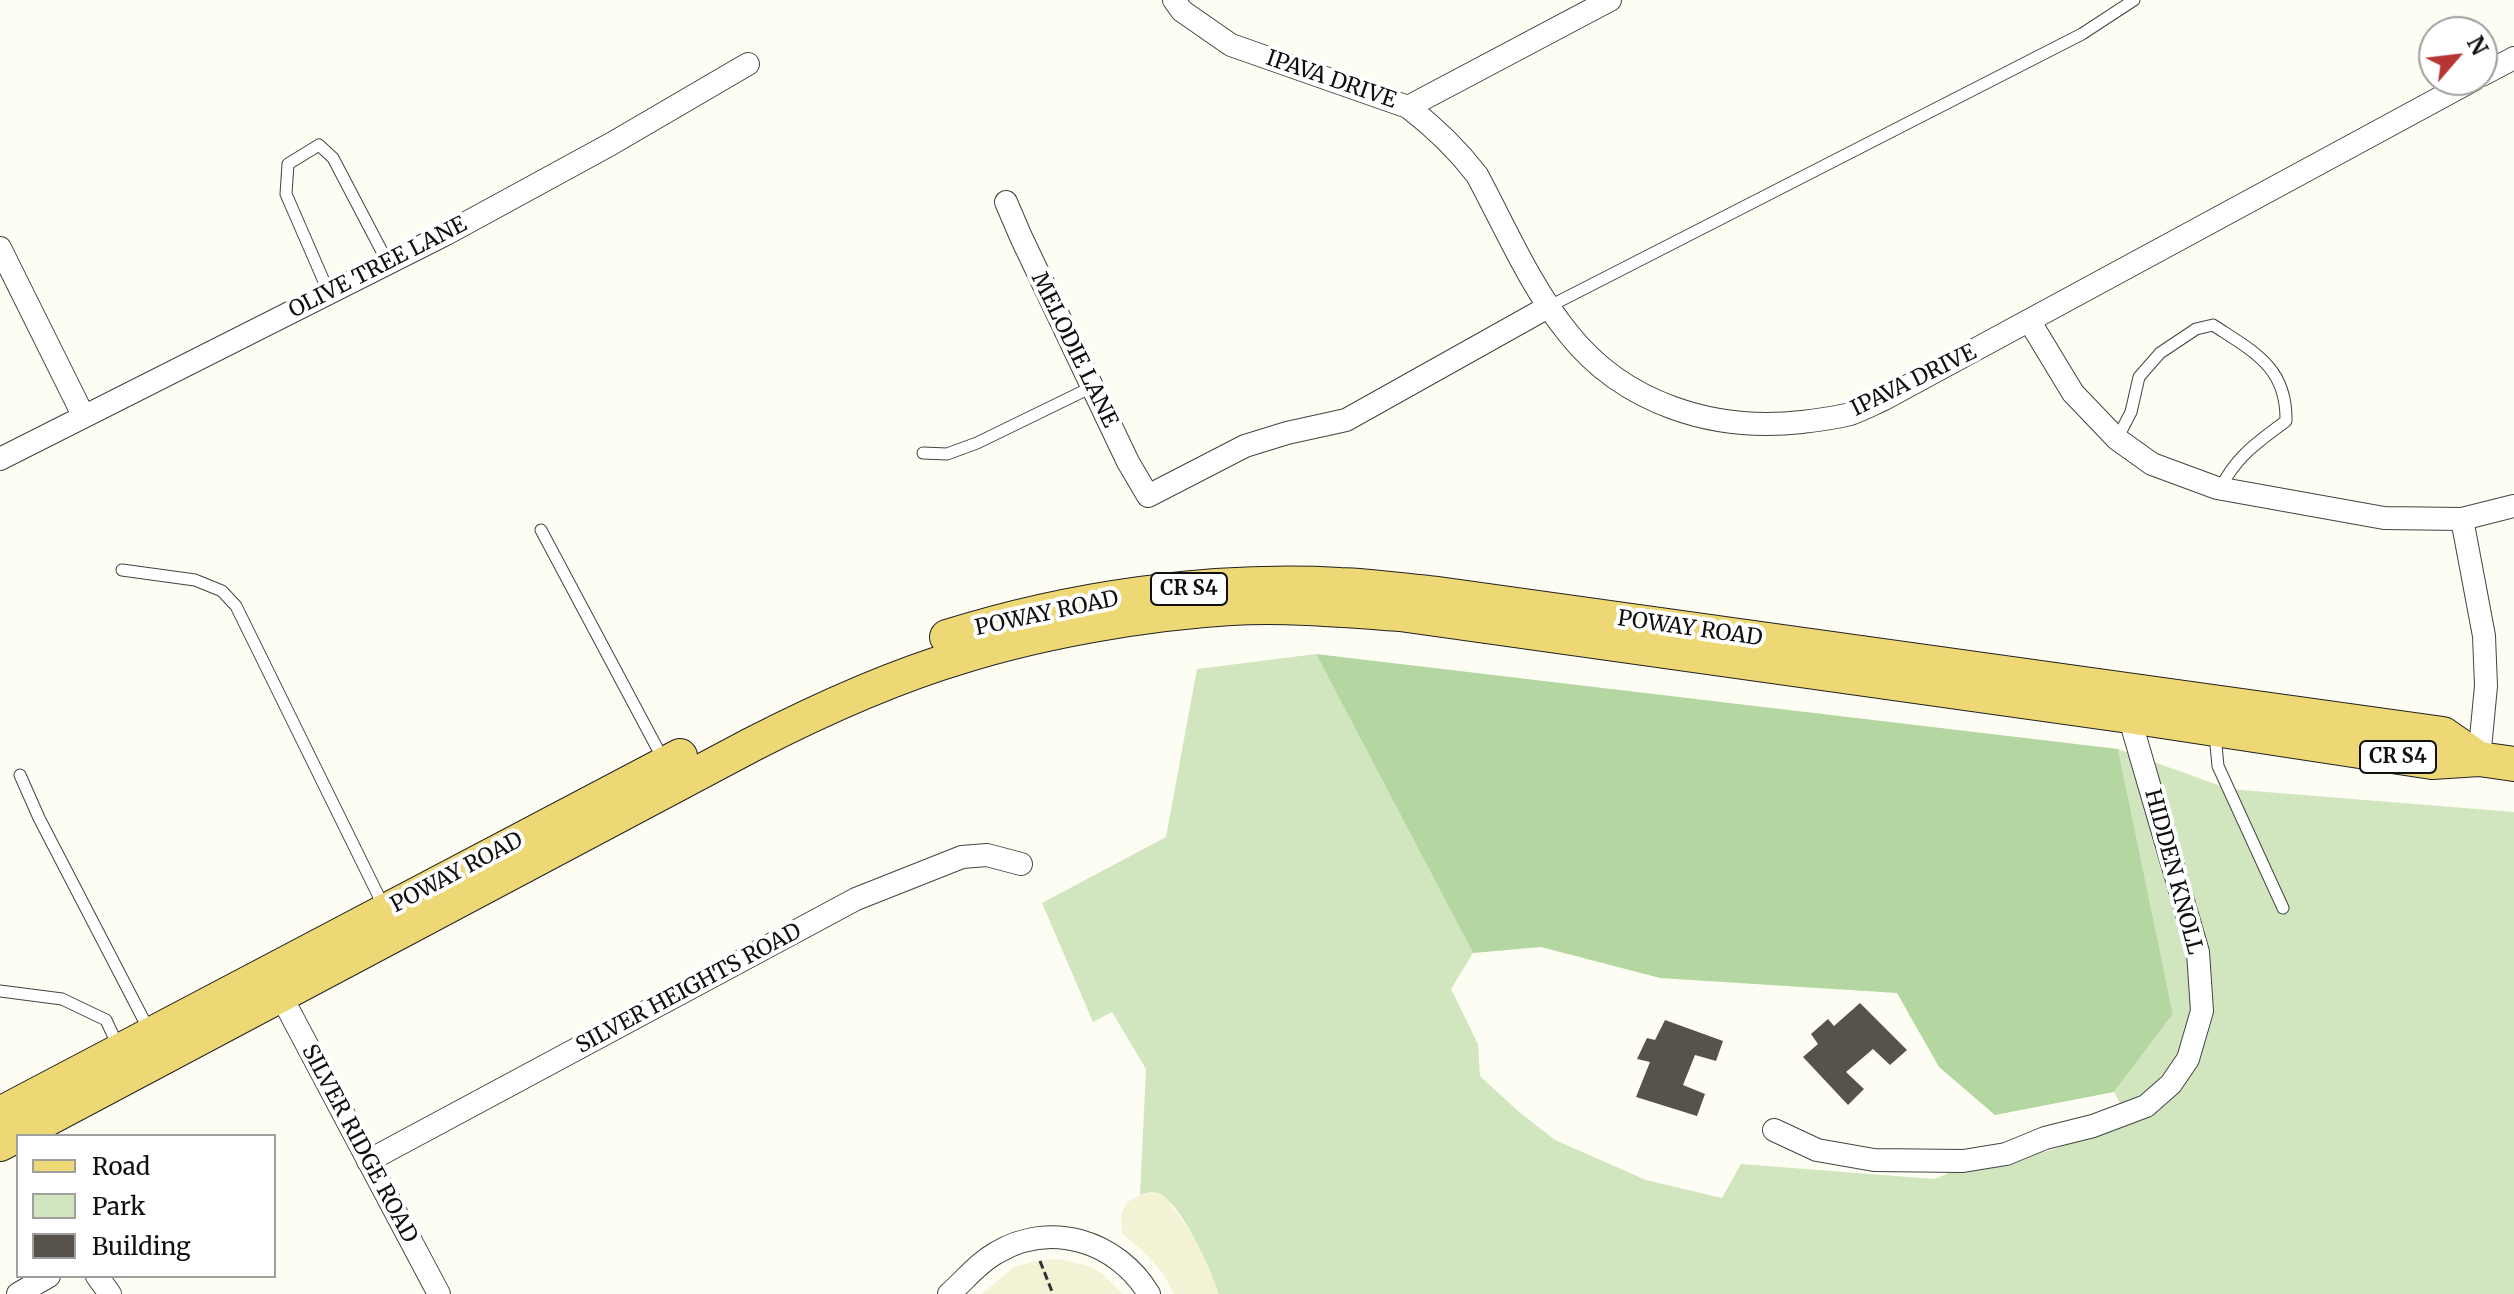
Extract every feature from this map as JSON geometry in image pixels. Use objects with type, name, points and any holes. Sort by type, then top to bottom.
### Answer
[{"type":"main road","name":"POWAY ROAD","points":[[0,1144],[158,1045],[671,774],[832,680],[900,652],[978,627],[1063,608],[1163,591],[1259,585],[1339,585],[1438,594],[2214,715],[2432,762],[2479,759],[2514,764]]},
{"type":"main road","name":"POWAY ROAD","points":[[671,774],[903,676],[963,656],[1148,617],[1231,608],[1315,608],[1400,614],[2129,716],[2214,715]]},
{"type":"main road","name":"POWAY ROAD","points":[[0,1114],[120,1051],[158,1045]]},
{"type":"street","name":"IPAVA DRIVE","points":[[1174,0],[1182,11],[1231,45],[1408,107],[1439,132],[1477,175],[1548,307],[1592,359],[1649,398],[1698,417],[1736,424],[1774,425],[1849,414],[1884,399],[2444,96]]},
{"type":"street","points":[[1408,107],[1610,0]]},
{"type":"street","name":"OLIVE TREE LANE","points":[[0,459],[511,200],[748,64]]},
{"type":"street","name":"MELODIE LANE","points":[[1006,202],[1128,462],[1148,496],[1245,446],[1346,420],[1548,307]]},
{"type":"street","points":[[0,248],[83,415]]},
{"type":"street","points":[[2030,322],[2073,393],[2117,439],[2152,464],[2220,489],[2384,518],[2462,519],[2514,506]]},
{"type":"street","points":[[2462,519],[2484,636],[2486,686],[2479,759]]},
{"type":"street","name":"HIDDEN KNOLL","points":[[1774,1130],[1817,1150],[1874,1160],[1963,1161],[2006,1154],[2045,1138],[2093,1126],[2146,1106],[2171,1084],[2188,1059],[2202,1011],[2198,952],[2129,716]]},
{"type":"street","name":"SILVER HEIGHTS ROAD","points":[[368,1161],[856,899],[962,857],[987,855],[1021,864]]},
{"type":"street","name":"SILVER RIDGE ROAD","points":[[274,983],[439,1294]]},
{"type":"street","points":[[949,1294],[985,1260],[1031,1238],[1067,1238],[1096,1246],[1131,1270],[1149,1294]]},
{"type":"street","points":[[18,1294],[46,1278]]},
{"type":"lane","points":[[1548,307],[2082,34],[2134,0]]},
{"type":"lane","points":[[329,293],[286,194],[288,164],[319,145],[333,158],[388,263]]},
{"type":"lane","points":[[2117,439],[2131,412],[2139,377],[2160,353],[2196,329],[2213,325],[2250,349],[2274,371],[2286,399],[2286,421],[2250,447],[2230,468],[2220,489]]},
{"type":"lane","points":[[923,453],[947,454],[977,443],[1092,387]]},
{"type":"lane","points":[[541,530],[671,774]]},
{"type":"lane","points":[[122,570],[195,580],[222,591],[236,606],[392,922]]},
{"type":"lane","points":[[2214,715],[2218,766],[2283,908]]},
{"type":"lane","points":[[20,775],[39,818],[158,1045]]},
{"type":"lane","points":[[0,991],[62,999],[106,1020],[120,1051]]},
{"type":"path","points":[[1031,1238],[1053,1294]]},
{"type":"green space","points":[[1316,654],[1473,953],[1451,989],[1478,1044],[1480,1076],[1555,1140],[1646,1180],[1722,1198],[1741,1164],[1935,1179],[1982,1158],[2048,1151],[2131,1123],[2114,1092],[2173,1014],[2118,749],[2229,789],[2514,812],[2514,1294],[1219,1294],[1203,1254],[1176,1209],[1158,1193],[1140,1195],[1146,1069],[1112,1012],[1093,1022],[1042,903],[1166,837],[1197,669]]},
{"type":"green space","points":[[1316,654],[2118,749],[2173,1014],[2114,1092],[1995,1115],[1939,1067],[1897,993],[1660,978],[1541,947],[1473,953]]},
{"type":"green space","points":[[1155,1192],[1165,1197],[1194,1236],[1219,1294],[1174,1294],[1164,1275],[1122,1233],[1121,1215],[1126,1203],[1140,1195]]},
{"type":"green space","points":[[1059,1259],[1089,1266],[1123,1294],[982,1294],[1014,1267]]},
{"type":"building","points":[[1860,1003],[1907,1050],[1890,1065],[1873,1049],[1846,1072],[1864,1089],[1848,1105],[1803,1057],[1818,1044],[1811,1034],[1828,1019],[1834,1026]]},
{"type":"building","points":[[1665,1020],[1723,1041],[1716,1061],[1695,1055],[1683,1085],[1705,1094],[1697,1116],[1636,1097],[1650,1062],[1637,1059],[1647,1038],[1655,1040]]}]
